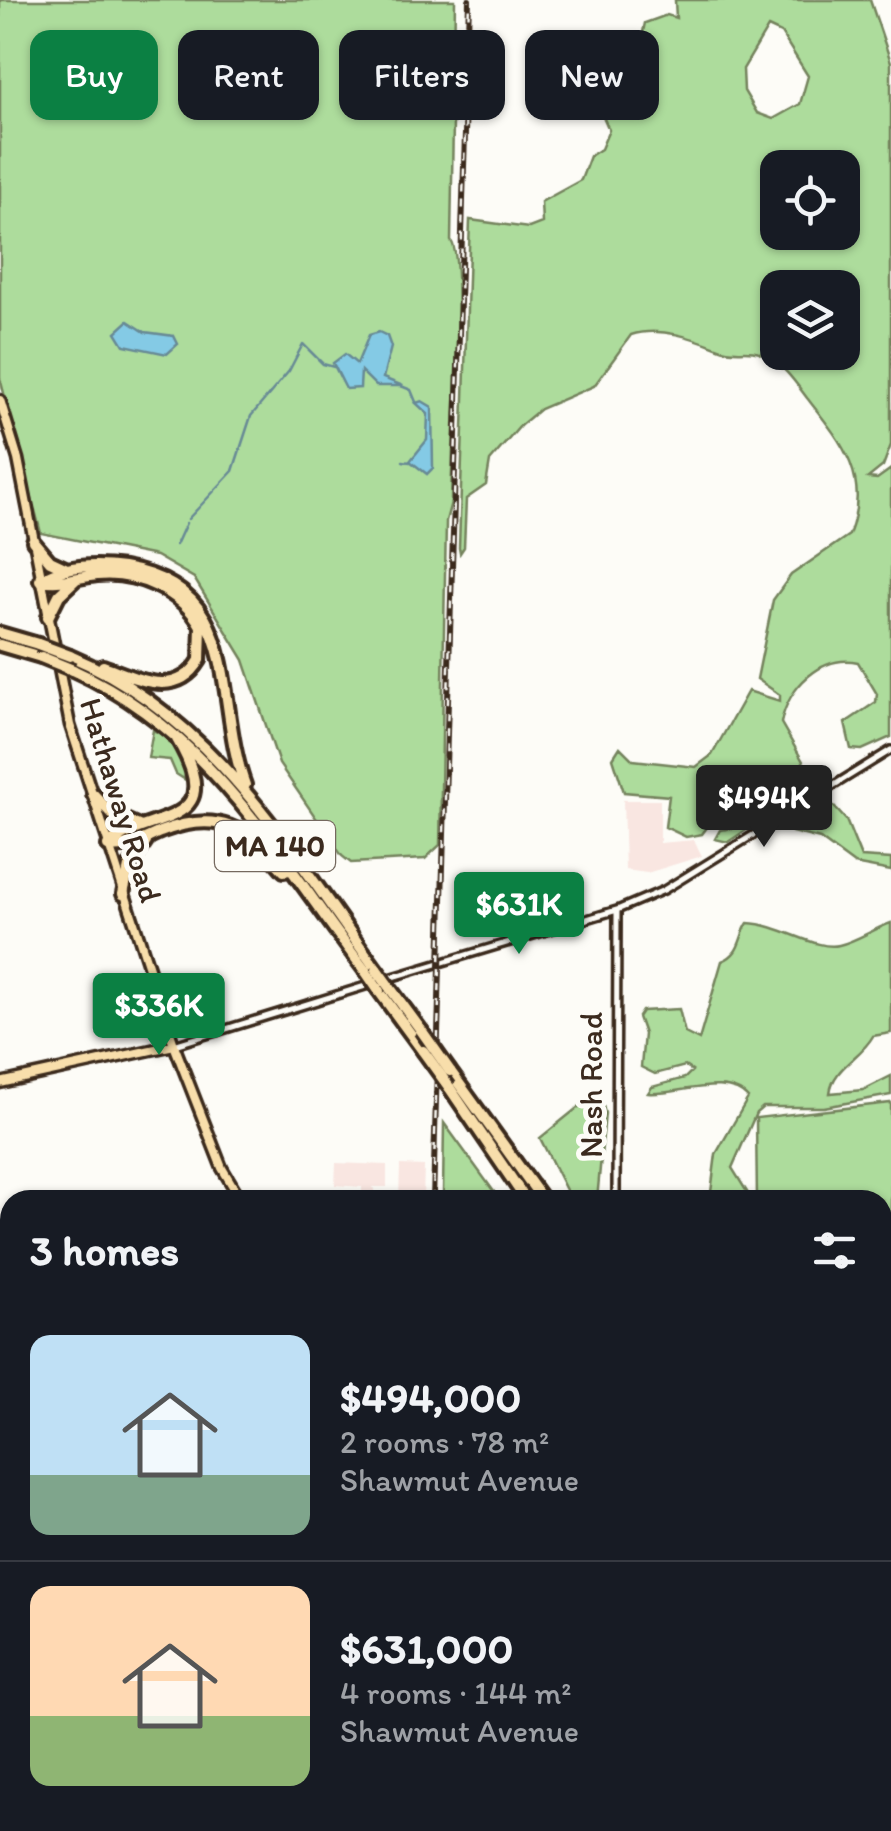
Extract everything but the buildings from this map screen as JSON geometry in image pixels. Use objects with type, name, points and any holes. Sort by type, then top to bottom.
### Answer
[{"type":"highway","points":[[33,541],[50,561],[66,568]]},
{"type":"highway","points":[[40,580],[66,568],[113,567],[144,573],[177,589],[199,608],[220,650],[236,760],[249,795]]},
{"type":"highway","points":[[40,580],[126,576],[169,592],[198,620],[204,640],[194,670],[164,684],[73,661]]},
{"type":"highway","points":[[48,617],[59,595],[77,578]]},
{"type":"highway","name":"MA 140","points":[[0,633],[38,644],[126,686],[177,722],[249,795],[519,1190]]},
{"type":"highway","name":"MA 140","points":[[0,645],[73,661],[171,730],[240,800],[319,910],[372,971]]},
{"type":"highway","points":[[108,846],[119,835],[173,818],[191,794],[191,766],[171,730]]},
{"type":"highway","points":[[93,794],[118,818],[147,827]]},
{"type":"highway","points":[[108,846],[126,846],[200,822],[236,827],[268,852],[319,910]]},
{"type":"highway","points":[[123,894],[132,859],[159,833]]},
{"type":"highway","name":"MA 140","points":[[385,989],[421,1030],[536,1190]]},
{"type":"main road","name":"Hathaway Road","points":[[0,400],[18,459],[67,712],[174,1045],[222,1168],[235,1190]]},
{"type":"main road","points":[[0,1084],[174,1045]]},
{"type":"street","points":[[174,1045],[617,910],[715,861],[891,750]]},
{"type":"street","name":"Nash Road","points":[[616,1190],[617,910]]},
{"type":"shaded area","points":[[623,800],[660,800],[660,843],[694,840],[702,856],[647,873],[625,870]]},
{"type":"shaded area","points":[[336,1163],[387,1165],[387,1187],[362,1190],[335,1185]]},
{"type":"shaded area","points":[[400,1165],[424,1166],[423,1190],[399,1190]]},
{"type":"green space","points":[[0,0],[455,0],[455,30],[339,30],[339,120],[453,120],[451,241],[458,321],[451,502],[446,521],[440,845],[425,859],[351,863],[342,856],[279,764],[244,660],[194,578],[156,556],[41,533],[0,378]]},
{"type":"green space","points":[[675,0],[870,0],[891,62],[891,445],[883,466],[868,478],[877,479],[891,469],[891,737],[862,750],[851,749],[845,723],[876,702],[877,694],[858,662],[832,663],[820,668],[791,697],[781,723],[816,784],[728,842],[715,839],[720,830],[740,827],[763,807],[752,787],[737,787],[702,834],[686,837],[665,827],[669,796],[624,792],[613,758],[620,747],[633,760],[696,767],[712,755],[748,691],[780,701],[780,695],[757,679],[773,600],[791,575],[849,535],[857,495],[855,478],[841,445],[783,370],[860,370],[860,270],[760,270],[760,354],[725,350],[665,333],[631,335],[594,386],[540,409],[490,461],[486,485],[466,499],[464,547],[460,553],[459,548],[470,220],[529,228],[542,223],[541,202],[581,180],[590,156],[601,149],[609,130],[605,120],[659,120],[659,30],[644,30],[645,23],[667,15],[676,18]],"holes":[[[768,27],[781,33],[808,76],[800,104],[773,119],[757,113],[744,91],[743,69]]]},
{"type":"green space","points":[[153,730],[179,749],[185,763],[184,779],[176,774],[170,760],[148,758]]},
{"type":"green space","points":[[827,799],[846,820],[861,857],[891,859],[891,871],[854,864],[820,839],[792,832],[790,820]]},
{"type":"green space","points":[[748,923],[830,946],[852,941],[891,923],[891,1033],[873,1036],[836,1076],[830,1093],[863,1090],[891,1076],[891,1095],[824,1107],[763,1107],[756,1113],[732,1168],[746,1190],[711,1190],[716,1154],[748,1098],[727,1087],[714,1086],[648,1093],[652,1087],[685,1078],[692,1071],[685,1066],[655,1074],[641,1067],[644,1034],[638,1017],[642,1011],[679,1009],[685,1033],[699,1040],[722,961],[736,949]]},
{"type":"green space","points":[[602,1102],[605,1113],[598,1190],[566,1190],[540,1138],[581,1105]]},
{"type":"green space","points":[[891,1103],[891,1190],[757,1190],[756,1118]]},
{"type":"green space","points":[[444,1123],[493,1190],[443,1190]]},
{"type":"water","points":[[128,321],[145,332],[174,336],[178,344],[167,354],[124,345],[116,332]]},
{"type":"water","points":[[379,332],[387,336],[391,347],[383,378],[403,386],[376,386],[361,371],[360,388],[346,389],[333,363],[345,354],[357,364],[369,335]]},
{"type":"water","points":[[422,401],[432,407],[433,468],[427,474],[410,461],[427,440],[428,414],[416,403]]},
{"type":"waterway","points":[[188,519],[233,471],[251,416],[289,371],[303,344],[323,364],[334,367]]},
{"type":"waterway","points":[[401,386],[411,390],[416,402]]},
{"type":"waterway","points":[[403,461],[410,462]]},
{"type":"waterway","points":[[176,545],[186,523]]},
{"type":"railway","points":[[433,1190],[469,0]]}]
